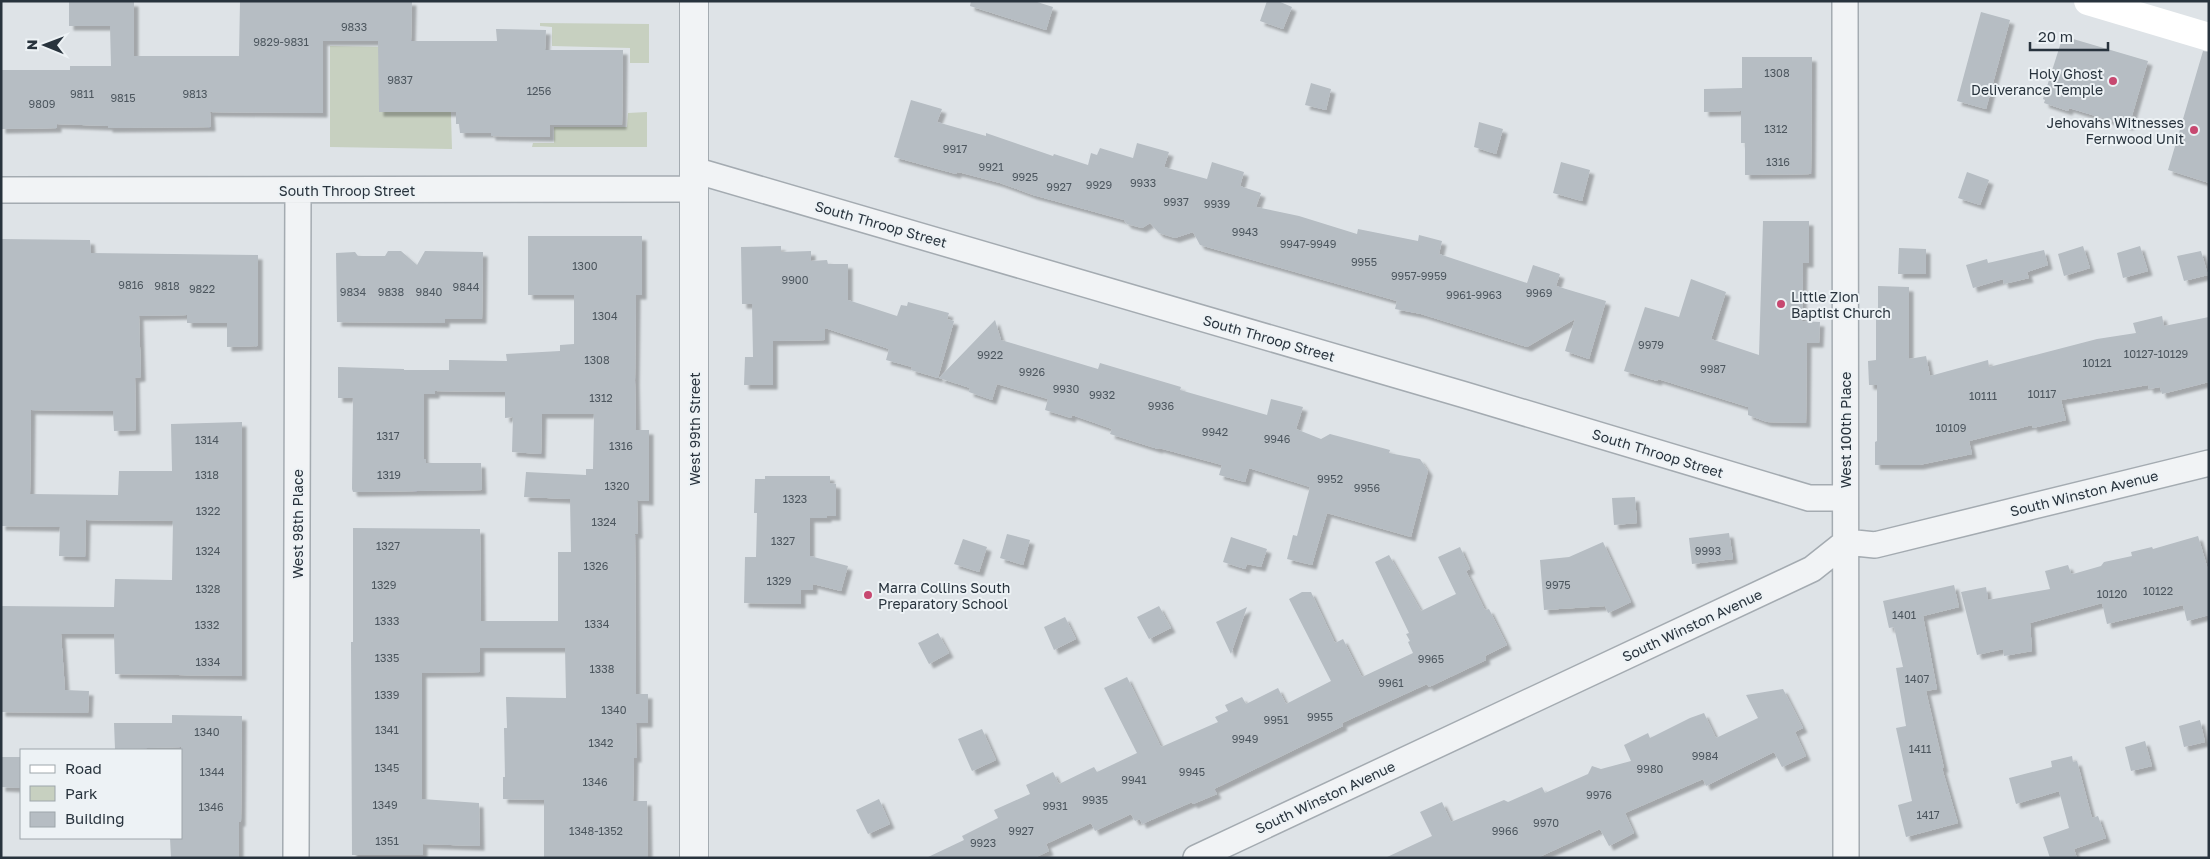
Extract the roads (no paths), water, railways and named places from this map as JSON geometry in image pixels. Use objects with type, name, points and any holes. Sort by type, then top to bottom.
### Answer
[{"type":"main road","points":[[2088,1],[2209,37]]},
{"type":"street","name":"West 99th Street","points":[[694,1],[694,858]]},
{"type":"street","name":"West 100th Place","points":[[1845,1],[1846,858]]},
{"type":"street","name":"South Throop Street","points":[[1,190],[298,190],[694,180],[1456,392],[1809,498],[1845,498]]},
{"type":"street","name":"West 98th Place","points":[[296,858],[298,190]]},
{"type":"street","name":"South Winston Avenue","points":[[1196,858],[1812,569],[1846,542],[1875,545],[2209,463]]},
{"type":"place","name":"Holy Ghost Deliverance Temple","points":[[2113,81]]},
{"type":"place","name":"Jehovahs Witnesses Fernwood Unit","points":[[2194,130]]},
{"type":"place","name":"Little Zion Baptist Church","points":[[1781,304]]},
{"type":"place","name":"Marra Collins South Preparatory School","points":[[868,595]]}]
